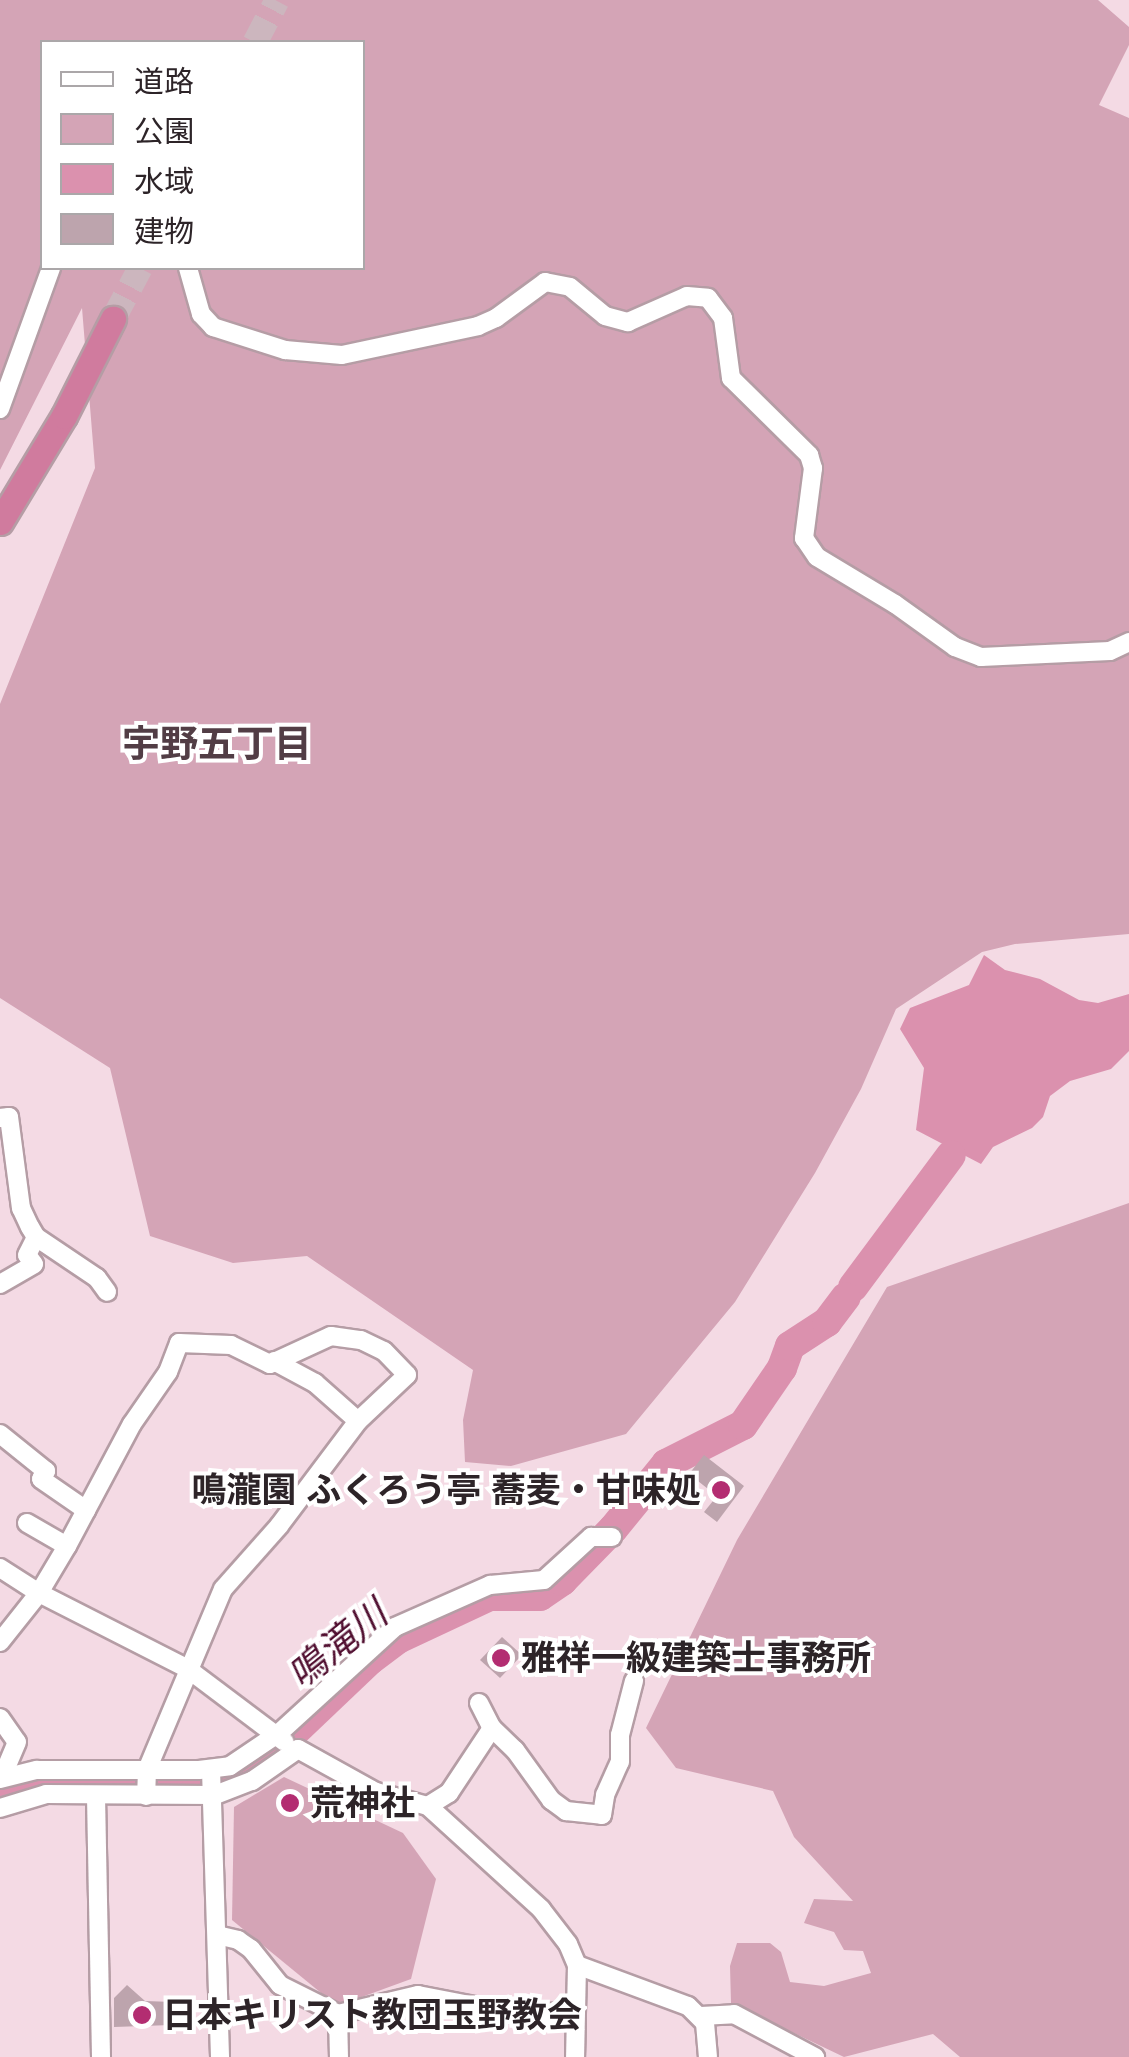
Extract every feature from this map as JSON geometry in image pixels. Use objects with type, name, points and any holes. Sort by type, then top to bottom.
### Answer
[{"type":"highway","points":[[0,522],[64,416],[114,318]]},
{"type":"street","points":[[0,409],[50,270]]},
{"type":"street","points":[[189,270],[201,314],[213,327],[285,350],[342,355],[478,326],[496,318],[544,282],[570,287],[605,316],[628,322],[687,296],[708,298],[723,318],[731,378],[809,455],[813,468],[804,538],[817,557],[895,604],[955,648],[981,657],[1110,651],[1129,642]]},
{"type":"street","points":[[0,1118],[8,1117],[21,1208],[36,1237],[98,1278],[107,1292]]},
{"type":"street","points":[[0,1284],[34,1264],[27,1254],[36,1237]]},
{"type":"street","points":[[0,1642],[39,1593],[68,1546],[132,1424],[168,1372],[179,1343],[231,1345],[270,1364],[331,1336],[362,1340],[384,1350],[407,1375],[358,1421],[223,1589],[147,1782]]},
{"type":"street","points":[[274,1361],[315,1384],[358,1421]]},
{"type":"street","points":[[0,1434],[46,1471],[40,1480],[86,1510]]},
{"type":"street","points":[[28,1522],[68,1546]]},
{"type":"street","points":[[1,1779],[37,1770],[147,1782],[252,1781],[395,1627],[490,1585],[544,1580],[591,1537],[604,1538]]},
{"type":"street","points":[[0,1568],[39,1593],[188,1670],[285,1742],[376,1792],[428,1806],[541,1909],[568,1944],[577,1965],[575,2057]]},
{"type":"street","points":[[479,1703],[492,1728],[551,1800],[566,1811],[602,1815],[605,1795],[620,1762],[620,1735],[634,1681]]},
{"type":"street","points":[[0,1718],[17,1742],[1,1779]]},
{"type":"street","points":[[428,1806],[449,1793],[492,1728]]},
{"type":"street","points":[[0,1808],[46,1794],[96,1796],[147,1782],[213,1781]]},
{"type":"street","points":[[213,1781],[220,2057]]},
{"type":"street","points":[[96,1796],[101,2057]]},
{"type":"street","points":[[218,1935],[238,1940],[251,1949],[280,1986],[338,2014],[418,1996],[516,2014],[573,2012]]},
{"type":"street","points":[[577,1965],[688,2006],[701,2016],[734,2014],[815,2057]]},
{"type":"street","points":[[338,2014],[339,2057]]},
{"type":"street","points":[[701,2016],[708,2057]]},
{"type":"green space","points":[[0,0],[1098,0],[1129,27],[1129,45],[1099,105],[1129,118],[1129,934],[1015,944],[982,952],[896,1009],[861,1089],[815,1173],[735,1302],[626,1434],[511,1466],[465,1462],[463,1420],[473,1370],[307,1256],[233,1263],[150,1236],[110,1068],[0,998],[0,704],[95,468],[82,308],[0,470]]},
{"type":"green space","points":[[1129,1203],[1129,2057],[960,2057],[933,2034],[844,2057],[731,2003],[730,1966],[737,1943],[770,1943],[781,1952],[790,1982],[824,1986],[871,1973],[863,1951],[844,1950],[834,1932],[804,1923],[814,1899],[853,1901],[794,1837],[773,1791],[676,1768],[646,1728],[737,1540],[887,1287]]},
{"type":"green space","points":[[284,1777],[403,1833],[436,1879],[411,1979],[337,2006],[232,1920],[234,1807]]},
{"type":"water","points":[[984,955],[1005,970],[1040,979],[1079,1000],[1098,1003],[1129,994],[1129,1051],[1111,1069],[1070,1081],[1050,1096],[1043,1117],[1032,1128],[993,1147],[981,1164],[916,1130],[924,1068],[900,1029],[910,1008],[969,985]]},
{"type":"building","points":[[704,1455],[744,1486],[717,1522],[704,1512],[717,1496],[689,1474]]},
{"type":"building","name":"雅祥一級建築士事務所","points":[[502,1637],[522,1655],[500,1678],[480,1660]]},
{"type":"building","name":"日本キリスト教団玉野教会","points":[[127,1985],[145,2001],[173,2002],[171,2025],[114,2027],[114,1998]]},
{"type":"waterway","name":"鳴滝川","points":[[853,1287],[951,1155]]},
{"type":"waterway","name":"鳴滝川","points":[[0,1790],[58,1777],[197,1780],[236,1773],[292,1734],[370,1660],[398,1639],[490,1596],[540,1596],[562,1581],[613,1529],[666,1464],[743,1425],[782,1368],[790,1346],[827,1322],[846,1297]]},
{"type":"tunnel","points":[[256,40],[277,0]]},
{"type":"tunnel","points":[[113,319],[139,270]]},
{"type":"place","name":"鳴瀧園 ふくろう亭 蕎麦・甘味処","points":[[721,1490]]},
{"type":"place","name":"雅祥一級建築士事務所","points":[[501,1658]]},
{"type":"place","name":"荒神社","points":[[290,1803]]},
{"type":"place","name":"日本キリスト教団玉野教会","points":[[142,2015]]},
{"type":"district","name":"宇野五丁目","points":[[217,745]]}]
